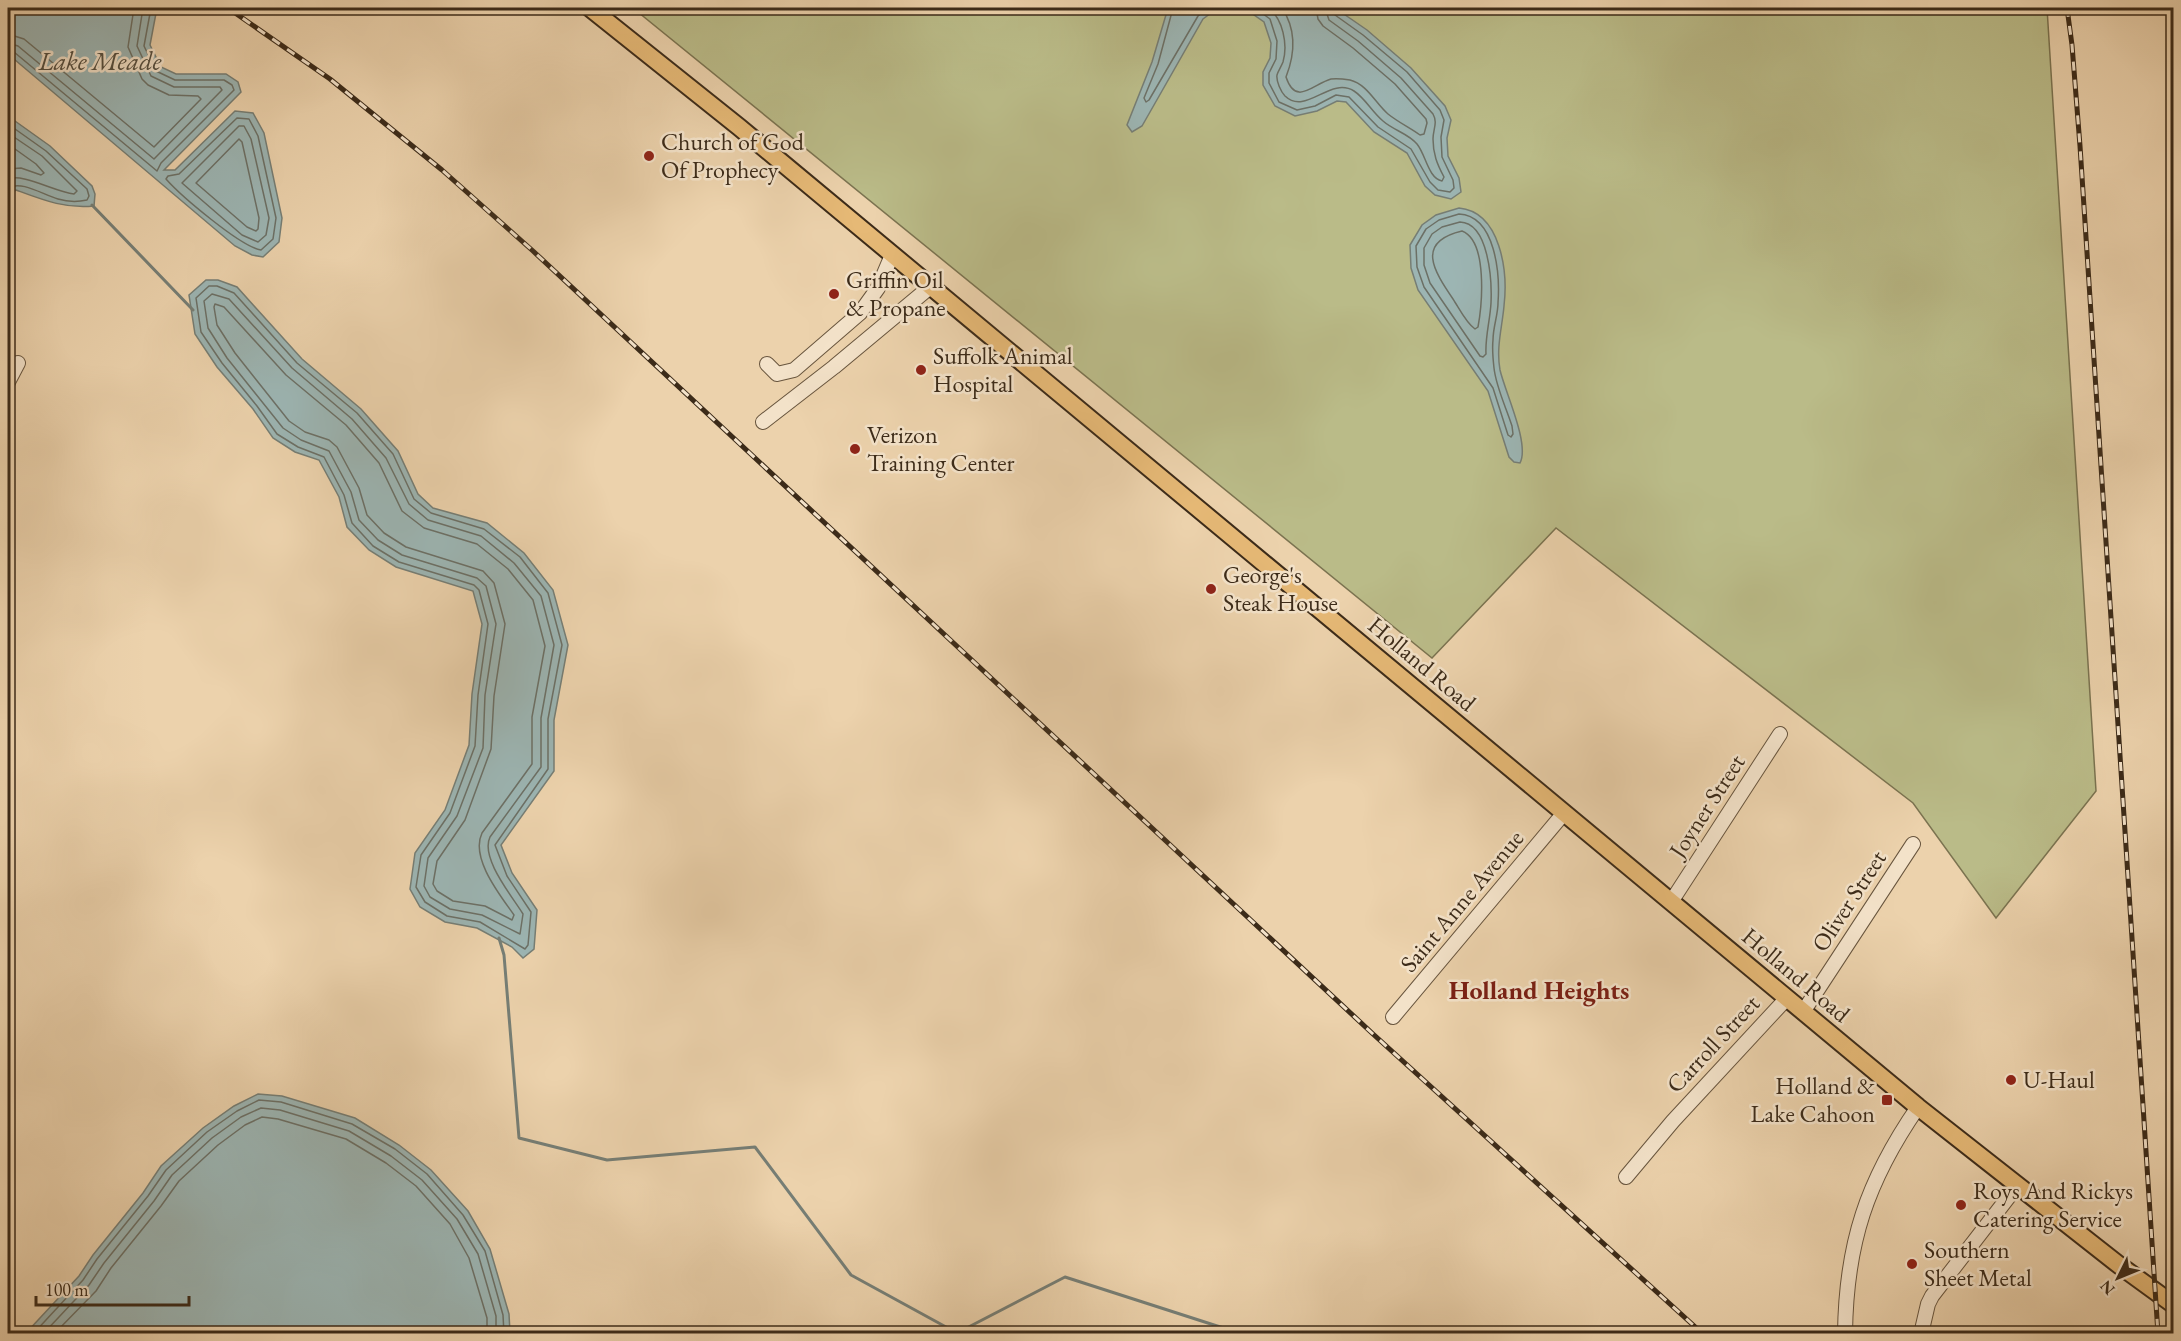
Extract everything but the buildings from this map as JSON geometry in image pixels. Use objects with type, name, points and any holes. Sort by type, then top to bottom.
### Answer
[{"type":"main road","name":"Holland Road","points":[[590,8],[730,119],[1918,1107],[2017,1186],[2174,1305]]},
{"type":"street","points":[[767,364],[777,374],[789,373],[833,337],[867,305],[878,288],[892,255]]},
{"type":"street","points":[[763,422],[834,367],[930,287]]},
{"type":"street","points":[[8,382],[18,363]]},
{"type":"street","name":"Joyner Street","points":[[1671,902],[1780,734]]},
{"type":"street","name":"Saint Anne Avenue","points":[[1393,1017],[1564,813]]},
{"type":"street","name":"Oliver Street","points":[[1803,1012],[1914,844]]},
{"type":"street","name":"Carroll Street","points":[[1626,1177],[1673,1121],[1787,998]]},
{"type":"street","points":[[1845,1334],[1848,1277],[1861,1216],[1881,1165],[1896,1138],[1918,1107]]},
{"type":"street","points":[[1921,1334],[1932,1296],[2017,1186]]},
{"type":"green space","points":[[633,8],[2047,8],[2096,791],[1996,918],[1913,803],[1556,528],[1432,658]]},
{"type":"water","name":"Lake Meade","points":[[8,8],[157,8],[150,45],[161,67],[176,74],[226,74],[238,82],[241,92],[164,170],[175,170],[235,111],[253,113],[264,133],[282,218],[279,242],[263,257],[252,255],[235,246],[8,54]]},
{"type":"water","points":[[1168,8],[1218,8],[1203,19],[1142,126],[1132,132],[1127,125],[1152,62]]},
{"type":"water","points":[[1244,8],[1335,8],[1367,30],[1411,68],[1445,106],[1451,120],[1447,138],[1448,156],[1459,178],[1461,192],[1451,199],[1435,195],[1425,186],[1407,153],[1374,132],[1346,102],[1337,101],[1317,111],[1295,116],[1275,106],[1263,85],[1263,72],[1270,58],[1271,43],[1264,22]]},
{"type":"water","name":"Lake Meade","points":[[8,116],[50,146],[92,186],[95,194],[94,206],[64,205],[16,190],[8,195]]},
{"type":"water","points":[[1459,208],[1473,212],[1484,220],[1493,232],[1503,261],[1505,292],[1499,362],[1522,444],[1520,463],[1514,462],[1509,457],[1488,391],[1418,290],[1411,268],[1410,245],[1422,225],[1436,215]]},
{"type":"water","points":[[206,280],[218,280],[237,287],[302,359],[361,409],[398,451],[418,494],[433,508],[487,523],[524,553],[553,590],[568,645],[554,720],[554,771],[501,845],[512,873],[537,910],[534,949],[523,958],[512,947],[477,928],[445,922],[420,907],[410,889],[415,853],[445,810],[469,745],[472,694],[482,624],[473,591],[396,567],[369,550],[347,527],[339,497],[319,460],[295,452],[273,438],[253,409],[217,367],[195,334],[189,295]]},
{"type":"water","points":[[258,1094],[282,1096],[355,1118],[399,1145],[431,1170],[468,1211],[490,1249],[509,1314],[510,1333],[26,1333],[79,1276],[161,1166],[203,1128],[234,1106]]},
{"type":"waterway","points":[[92,205],[193,310]]},
{"type":"waterway","points":[[499,938],[504,955],[519,1138],[607,1160],[755,1147],[851,1275],[957,1333],[1065,1277],[1242,1334]]},
{"type":"railway","points":[[228,8],[330,79],[442,170],[533,251],[1373,1034],[1703,1334]]},
{"type":"railway","points":[[2067,8],[2080,146],[2158,1334]]},
{"type":"place","name":"Church of God Of Prophecy","points":[[649,156]]},
{"type":"place","name":"Griffin Oil & Propane","points":[[834,294]]},
{"type":"place","name":"Suffolk Animal Hospital","points":[[921,370]]},
{"type":"place","name":"Verizon Training Center","points":[[855,449]]},
{"type":"place","name":"George's Steak House","points":[[1211,589]]},
{"type":"place","name":"U-Haul","points":[[2011,1080]]},
{"type":"place","name":"Holland & Lake Cahoon","points":[[1887,1100]]},
{"type":"place","name":"Roys And Rickys Catering Service","points":[[1961,1205]]},
{"type":"place","name":"Southern Sheet Metal","points":[[1912,1264]]},
{"type":"district","name":"Holland Heights","points":[[1539,990]]}]
